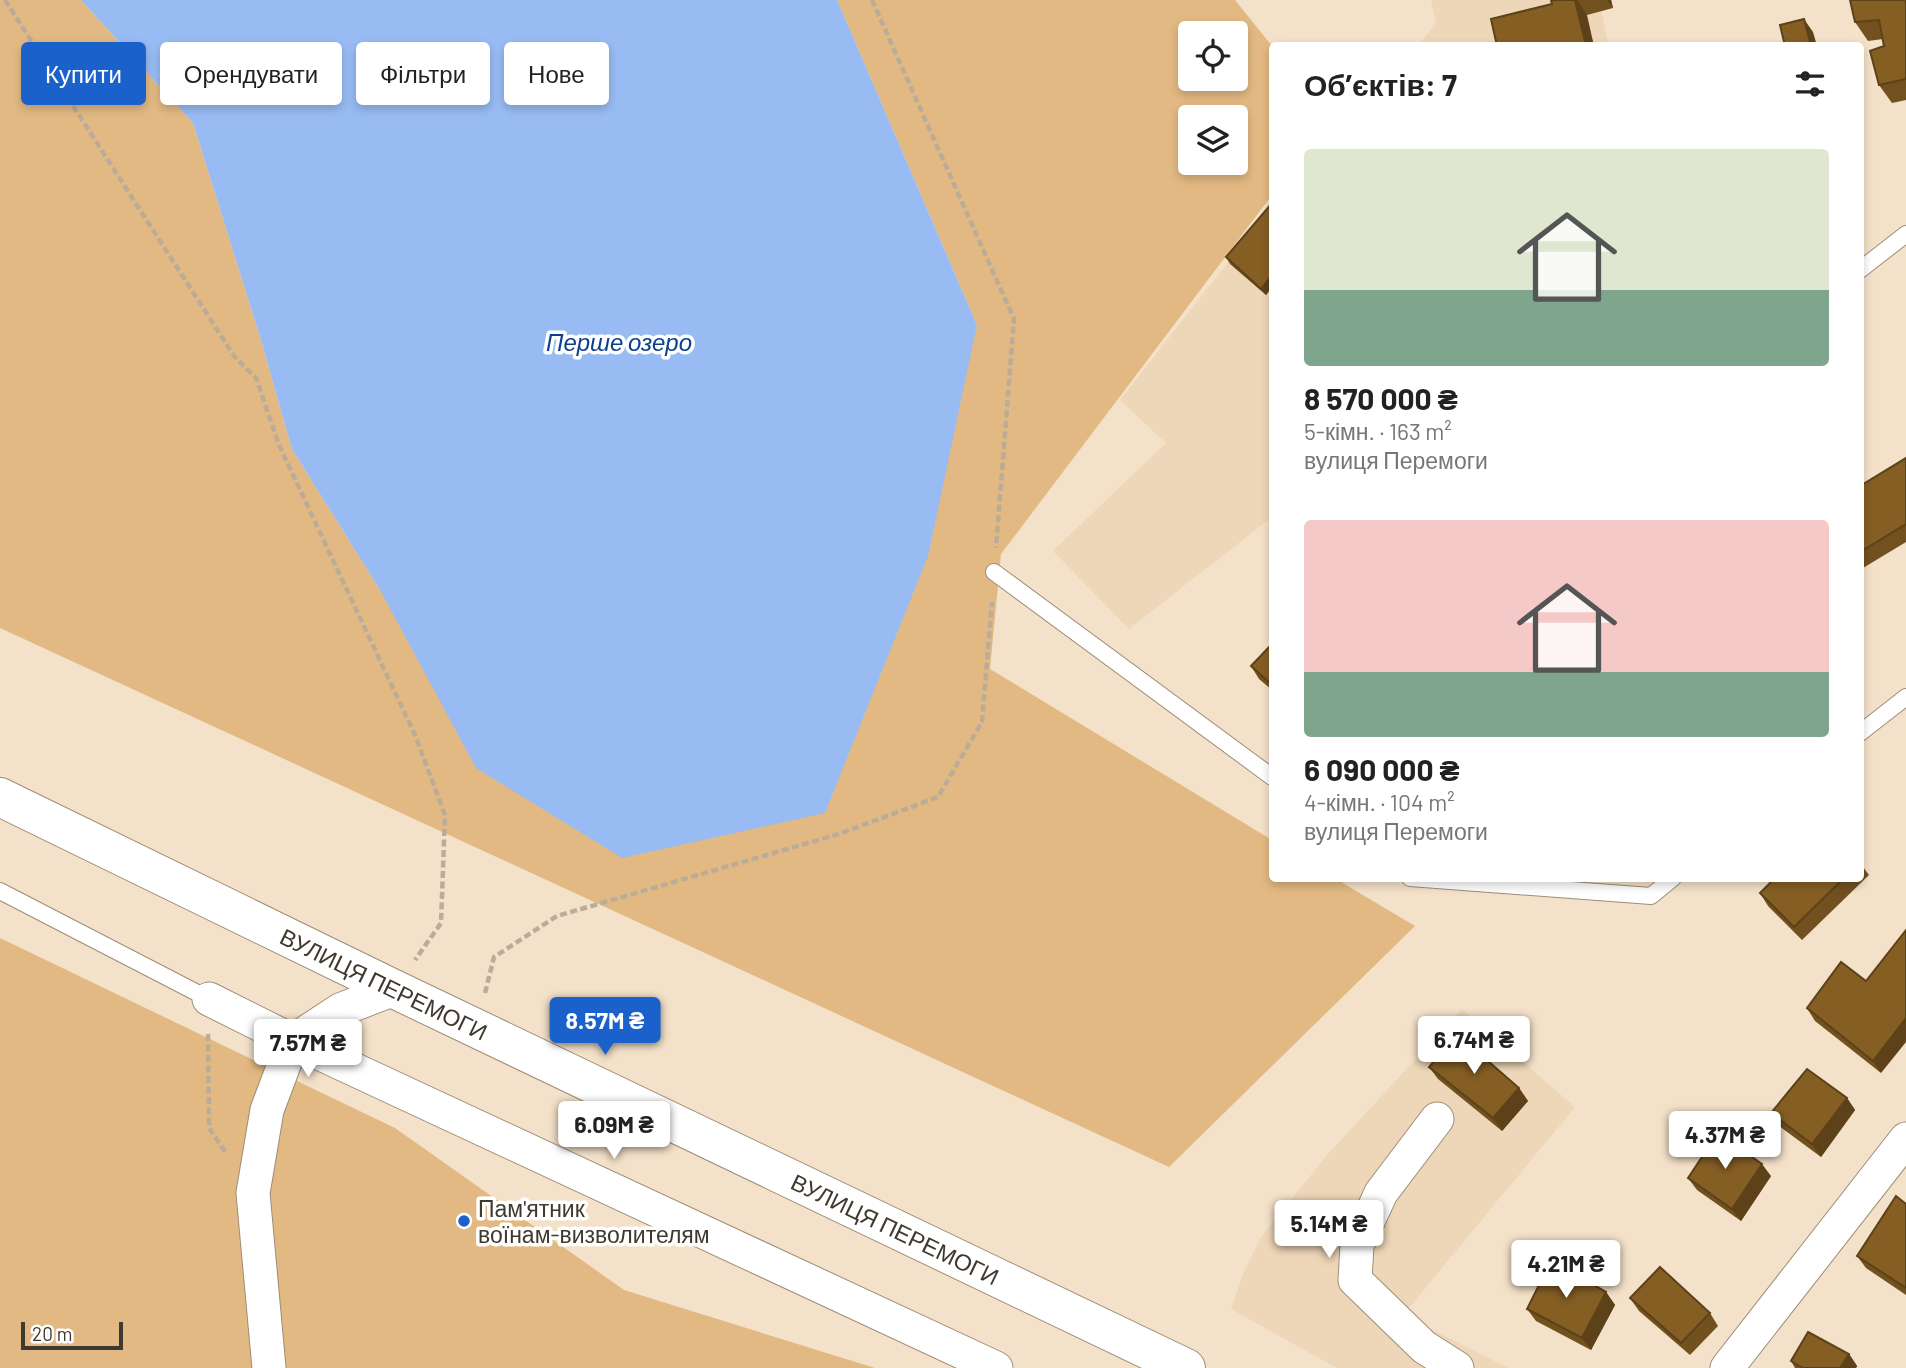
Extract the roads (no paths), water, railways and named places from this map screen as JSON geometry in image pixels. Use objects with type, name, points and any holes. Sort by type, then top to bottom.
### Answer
[{"type":"main road","name":"ВУЛИЦЯ ПЕРЕМОГИ","points":[[0,797],[1186,1368]]},
{"type":"street","points":[[269,1368],[253,1193],[267,1110],[293,1041],[340,1010],[394,989]]},
{"type":"street","points":[[209,999],[293,1041],[996,1368]]},
{"type":"street","points":[[1437,1119],[1381,1193],[1357,1245],[1354,1280],[1424,1347],[1457,1368]]},
{"type":"street","points":[[1727,1368],[1906,1139]]},
{"type":"lane","points":[[1864,268],[1906,234]]},
{"type":"lane","points":[[994,572],[1269,775]]},
{"type":"lane","points":[[1864,730],[1906,697]]},
{"type":"lane","points":[[1463,882],[1650,896],[1668,882]]},
{"type":"lane","points":[[0,891],[209,999]]},
{"type":"water","name":"Перше озеро","points":[[81,0],[837,0],[977,325],[928,556],[825,813],[622,858],[476,768],[380,590],[292,449],[193,123],[177,105],[342,105],[342,42],[160,42],[160,87],[146,71],[146,42],[119,42]]},
{"type":"place","name":"Пам'ятник воїнам-визволителям","points":[[464,1221]]}]
